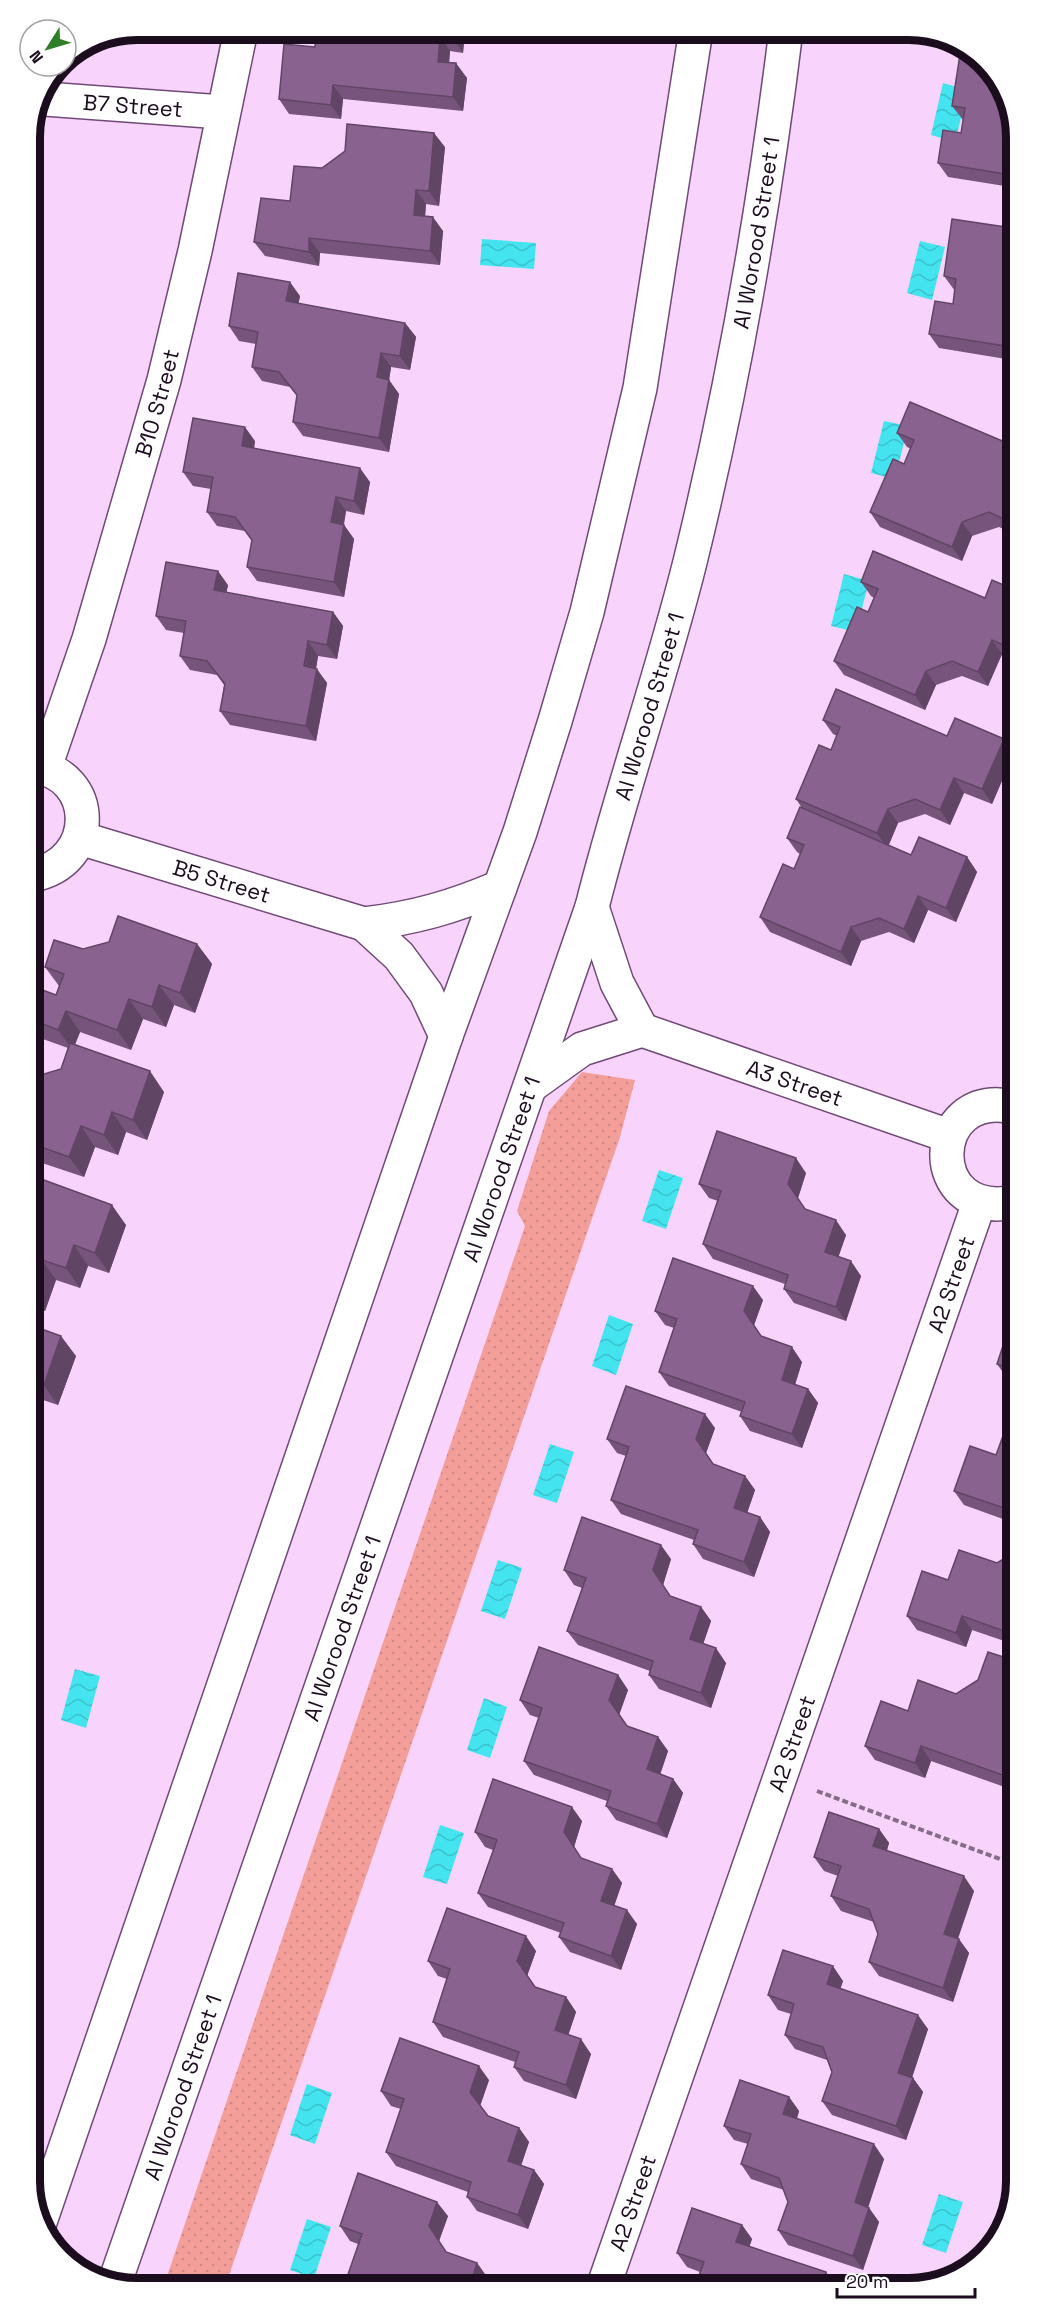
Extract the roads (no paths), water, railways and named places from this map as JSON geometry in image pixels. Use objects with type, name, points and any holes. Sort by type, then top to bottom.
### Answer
[{"type":"street","name":"B10 Street","points":[[41,759],[89,639],[158,402],[195,251],[239,40]]},
{"type":"street","points":[[45,2208],[446,1036],[500,887],[568,678],[617,489],[649,337],[694,41]]},
{"type":"street","name":"Al Worood Street 1","points":[[117,2275],[592,907],[690,561],[725,407],[761,210],[784,41]]},
{"type":"street","name":"B7 Street","points":[[48,99],[222,112]]},
{"type":"street","points":[[41,767],[64,778],[77,795],[83,817],[80,838],[70,856],[53,870],[41,873]]},
{"type":"street","name":"B5 Street","points":[[80,838],[364,924],[411,918],[457,906],[500,887]]},
{"type":"street","points":[[531,1084],[582,1049],[642,1030],[617,983],[592,907]]},
{"type":"street","name":"B5 Street","points":[[364,924],[399,956],[426,993],[446,1036]]},
{"type":"street","name":"A3 Street","points":[[642,1030],[949,1136]]},
{"type":"street","points":[[1006,1105],[995,1104],[975,1108],[959,1119],[949,1136],[946,1156],[950,1176],[962,1192],[979,1203],[998,1206],[1006,1204]]},
{"type":"street","name":"A2 Street","points":[[606,2278],[782,1778],[979,1203]]},
{"type":"water","points":[[943,83],[968,90],[955,142],[931,135]]},
{"type":"water","points":[[482,239],[536,243],[534,269],[480,265]]},
{"type":"water","points":[[920,241],[945,247],[932,300],[907,293]]},
{"type":"water","points":[[884,421],[908,426],[895,479],[871,473]]},
{"type":"water","points":[[844,574],[869,581],[856,632],[831,626]]},
{"type":"water","points":[[659,1170],[683,1178],[666,1229],[642,1221]]},
{"type":"water","points":[[609,1315],[633,1324],[616,1375],[592,1366]]},
{"type":"water","points":[[550,1444],[574,1452],[557,1503],[533,1495]]},
{"type":"water","points":[[498,1560],[522,1568],[505,1619],[481,1611]]},
{"type":"water","points":[[75,1669],[100,1676],[86,1728],[61,1720]]},
{"type":"water","points":[[484,1698],[507,1707],[490,1758],[467,1750]]},
{"type":"water","points":[[440,1825],[464,1833],[447,1884],[423,1877]]},
{"type":"water","points":[[307,2084],[332,2093],[315,2144],[290,2135]]},
{"type":"water","points":[[939,2194],[963,2202],[946,2253],[922,2245]]},
{"type":"water","points":[[307,2219],[331,2227],[314,2277],[290,2270]]}]
